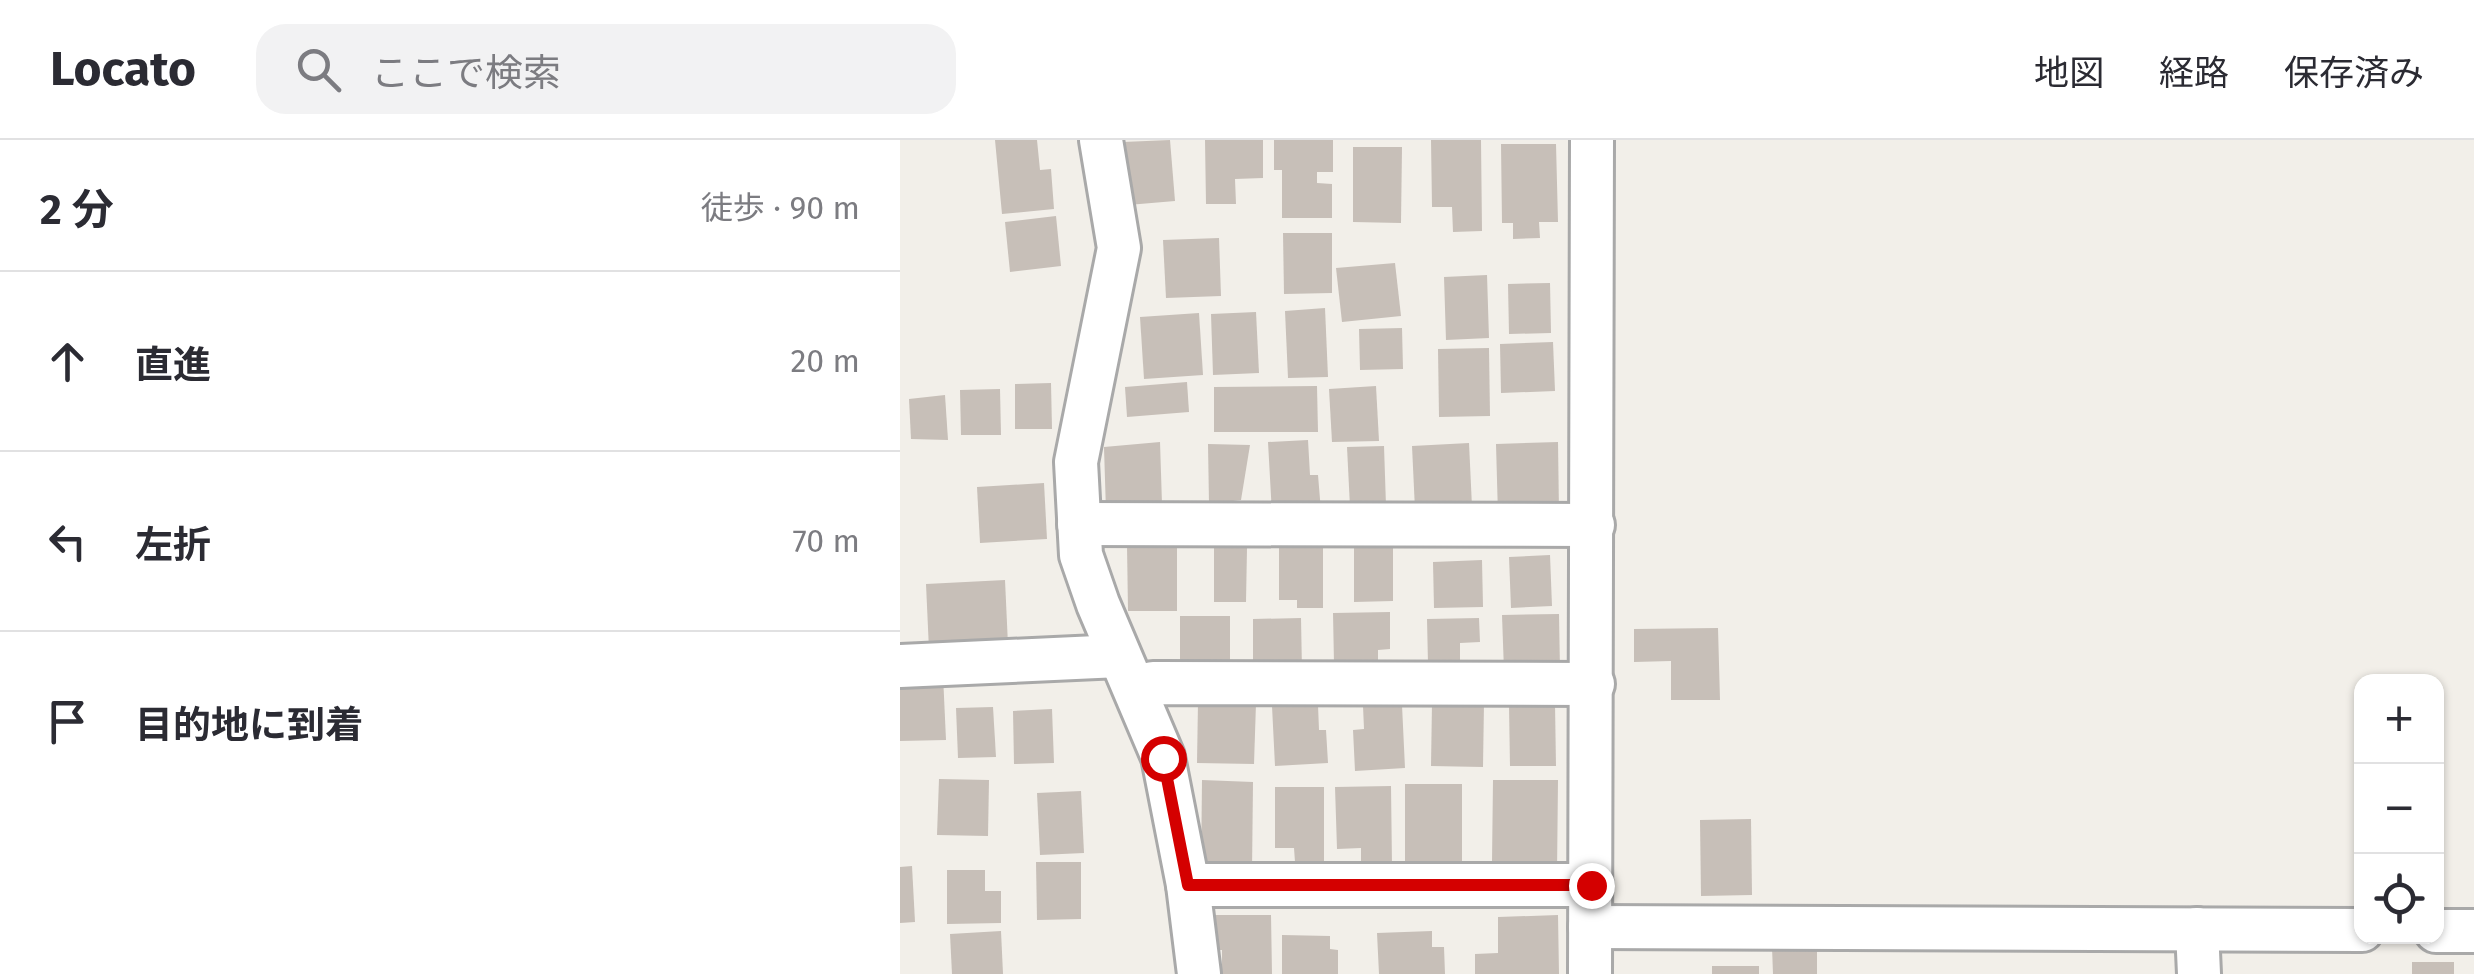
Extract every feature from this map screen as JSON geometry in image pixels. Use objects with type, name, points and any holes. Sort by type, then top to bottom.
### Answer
[{"type":"street","points":[[1100,140],[1119,248],[1076,462],[1081,556],[1163,758],[1188,885],[1200,974]]},
{"type":"street","points":[[1590,974],[1592,140]]},
{"type":"street","points":[[1079,524],[1593,525]]},
{"type":"street","points":[[900,666],[1127,672],[1154,683],[1593,684]]},
{"type":"street","points":[[1188,885],[1591,885]]},
{"type":"street","points":[[1590,927],[2354,930]]},
{"type":"street","points":[[2197,929],[2199,974]]},
{"type":"street","points":[[2444,930],[2474,931]]},
{"type":"building","points":[[995,140],[1037,140],[1040,170],[1051,169],[1054,209],[1002,214]]},
{"type":"building","points":[[1170,140],[1175,201],[1128,205],[1123,142]]},
{"type":"building","points":[[1205,140],[1263,140],[1263,178],[1235,179],[1236,204],[1206,204]]},
{"type":"building","points":[[1274,140],[1333,140],[1333,172],[1317,172],[1317,183],[1332,184],[1332,218],[1282,218],[1282,170],[1274,170]]},
{"type":"building","points":[[1431,140],[1481,140],[1482,231],[1453,232],[1452,207],[1432,207]]},
{"type":"building","points":[[1501,144],[1556,144],[1558,222],[1539,222],[1540,238],[1513,239],[1513,223],[1502,223]]},
{"type":"building","points":[[1353,147],[1402,147],[1401,223],[1353,222]]},
{"type":"building","points":[[1056,216],[1061,266],[1010,272],[1005,222]]},
{"type":"building","points":[[1283,233],[1332,233],[1332,293],[1284,294]]},
{"type":"building","points":[[1219,238],[1221,296],[1166,298],[1163,240]]},
{"type":"building","points":[[1395,263],[1401,316],[1342,322],[1336,268]]},
{"type":"building","points":[[1487,275],[1489,338],[1446,340],[1444,277]]},
{"type":"building","points":[[1550,283],[1551,333],[1509,334],[1508,284]]},
{"type":"building","points":[[1325,308],[1328,377],[1288,378],[1285,311]]},
{"type":"building","points":[[1256,312],[1259,373],[1213,375],[1211,314]]},
{"type":"building","points":[[1199,313],[1203,375],[1144,379],[1140,317]]},
{"type":"building","points":[[1402,328],[1403,369],[1360,370],[1359,329]]},
{"type":"building","points":[[1553,342],[1555,391],[1501,393],[1500,344]]},
{"type":"building","points":[[1489,348],[1490,416],[1439,417],[1438,349]]},
{"type":"building","points":[[1187,382],[1189,412],[1127,417],[1125,387]]},
{"type":"building","points":[[1051,383],[1052,429],[1015,429],[1015,384]]},
{"type":"building","points":[[1317,386],[1318,432],[1214,432],[1214,387]]},
{"type":"building","points":[[1376,386],[1379,441],[1332,442],[1329,389]]},
{"type":"building","points":[[1000,389],[1001,435],[961,435],[960,390]]},
{"type":"building","points":[[945,395],[948,440],[911,439],[909,399]]},
{"type":"building","points":[[1308,440],[1310,475],[1318,475],[1321,511],[1272,514],[1268,442]]},
{"type":"building","points":[[1160,442],[1162,504],[1106,512],[1104,447]]},
{"type":"building","points":[[1558,442],[1559,513],[1498,515],[1496,444]]},
{"type":"building","points":[[1469,443],[1472,507],[1415,510],[1412,446]]},
{"type":"building","points":[[1208,444],[1250,445],[1241,500],[1209,504]]},
{"type":"building","points":[[1384,446],[1386,506],[1350,507],[1347,447]]},
{"type":"building","points":[[1044,483],[1047,539],[980,543],[977,487]]},
{"type":"building","points":[[1393,543],[1393,601],[1354,602],[1354,544]]},
{"type":"building","points":[[1127,545],[1177,545],[1177,611],[1128,611]]},
{"type":"building","points":[[1279,547],[1323,547],[1323,608],[1297,608],[1297,600],[1279,600]]},
{"type":"building","points":[[1214,548],[1247,548],[1246,602],[1214,602]]},
{"type":"building","points":[[1550,555],[1552,606],[1511,608],[1509,557]]},
{"type":"building","points":[[1482,560],[1483,607],[1434,608],[1433,562]]},
{"type":"building","points":[[1005,580],[1008,645],[929,650],[926,584]]},
{"type":"building","points":[[1390,612],[1390,649],[1378,650],[1378,662],[1334,664],[1333,613]]},
{"type":"building","points":[[1559,614],[1560,671],[1504,671],[1502,615]]},
{"type":"building","points":[[1180,616],[1230,616],[1230,671],[1180,671]]},
{"type":"building","points":[[1301,618],[1302,671],[1253,672],[1253,619]]},
{"type":"building","points":[[1479,618],[1480,642],[1460,643],[1460,663],[1428,664],[1427,619]]},
{"type":"building","points":[[1718,628],[1720,700],[1671,700],[1671,661],[1634,662],[1634,629]]},
{"type":"building","points":[[900,675],[943,675],[946,740],[900,741]]},
{"type":"building","points":[[1198,702],[1256,703],[1254,764],[1197,763]]},
{"type":"building","points":[[1432,702],[1484,702],[1483,767],[1431,766]]},
{"type":"building","points":[[1555,704],[1556,766],[1510,766],[1509,705]]},
{"type":"building","points":[[1318,705],[1319,730],[1326,730],[1328,763],[1275,766],[1272,706]]},
{"type":"building","points":[[1402,705],[1405,768],[1355,771],[1353,730],[1364,729],[1363,706]]},
{"type":"building","points":[[993,707],[996,757],[958,758],[956,708]]},
{"type":"building","points":[[1052,709],[1054,763],[1014,764],[1013,711]]},
{"type":"building","points":[[939,779],[989,780],[988,836],[937,835]]},
{"type":"building","points":[[1202,780],[1253,782],[1252,872],[1201,872]]},
{"type":"building","points":[[1493,780],[1558,780],[1557,873],[1522,873],[1522,862],[1492,862]]},
{"type":"building","points":[[1405,784],[1462,784],[1462,861],[1405,862]]},
{"type":"building","points":[[1391,786],[1392,866],[1361,866],[1361,848],[1337,849],[1335,787]]},
{"type":"building","points":[[1275,787],[1324,787],[1324,862],[1295,862],[1294,848],[1275,848]]},
{"type":"building","points":[[1081,791],[1084,853],[1040,855],[1037,793]]},
{"type":"building","points":[[1751,819],[1752,895],[1701,896],[1700,820]]},
{"type":"building","points":[[1036,862],[1081,862],[1081,919],[1037,920]]},
{"type":"building","points":[[912,866],[915,922],[900,923],[900,867]]},
{"type":"building","points":[[947,870],[985,870],[985,891],[1001,891],[1001,923],[947,924]]},
{"type":"building","points":[[1212,915],[1271,915],[1272,974],[1222,974],[1222,950],[1212,950]]},
{"type":"building","points":[[1558,915],[1559,974],[1475,974],[1475,954],[1498,953],[1498,917]]},
{"type":"building","points":[[1001,931],[1003,974],[952,974],[950,934]]},
{"type":"building","points":[[1432,931],[1432,947],[1444,947],[1445,974],[1379,974],[1377,933]]},
{"type":"building","points":[[1282,935],[1330,936],[1330,949],[1338,950],[1338,974],[1282,974]]},
{"type":"building","points":[[1817,946],[1817,974],[1773,974],[1772,947]]},
{"type":"building","points":[[2412,962],[2454,962],[2454,974],[2412,974]]},
{"type":"building","points":[[1712,966],[1759,966],[1759,974],[1712,974]]},
{"type":"route","points":[[1163,758],[1188,885],[1591,885]]}]
